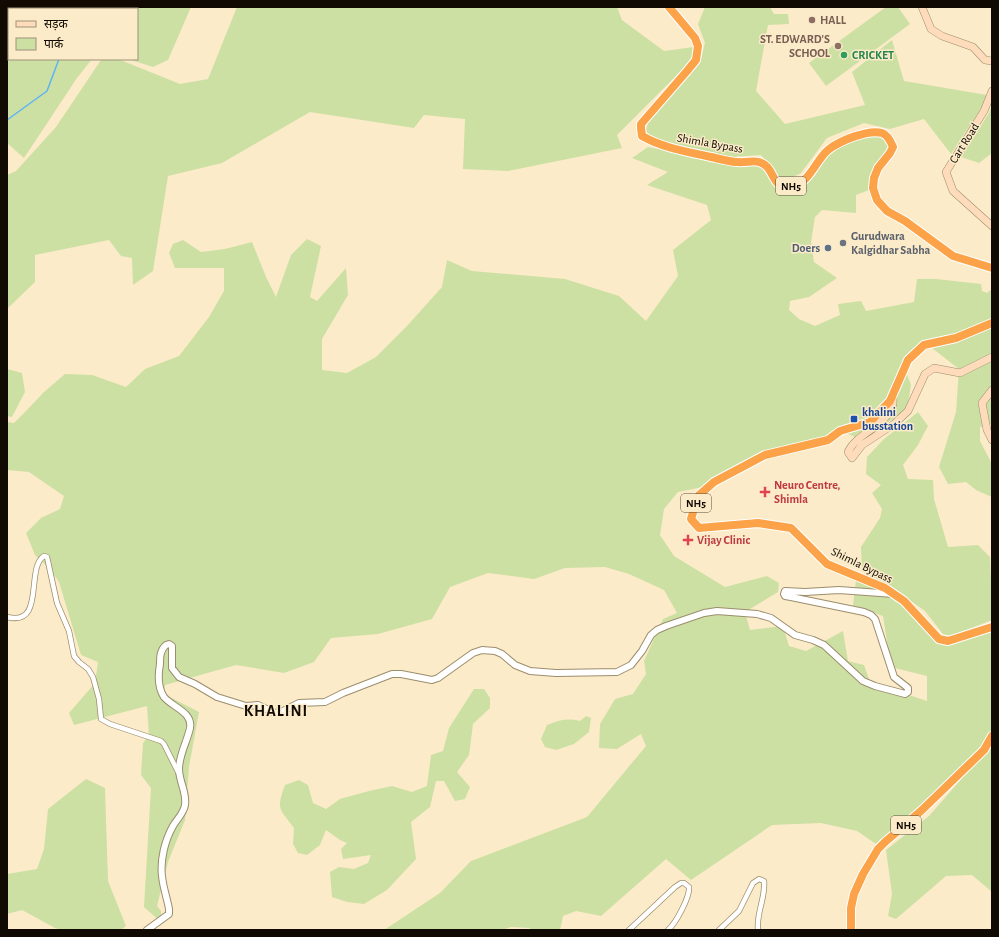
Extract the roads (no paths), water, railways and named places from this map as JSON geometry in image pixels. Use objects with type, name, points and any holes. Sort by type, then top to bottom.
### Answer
[{"type":"highway","name":"Shimla Bypass","points":[[669,7],[695,38],[698,46],[696,60],[641,124],[640,128],[642,136],[653,142],[681,151],[738,162],[755,161],[765,164],[776,182],[782,186],[794,186],[805,179],[827,151],[837,143],[874,132],[883,133],[890,139],[893,147],[878,168],[874,178],[873,188],[877,200],[887,211],[905,221],[919,233],[953,256],[992,268]]},
{"type":"highway","name":"Shimla Bypass","points":[[992,323],[956,338],[924,345],[908,360],[890,401],[870,422],[840,431],[828,440],[765,455],[714,482],[698,496],[691,519],[699,528],[758,523],[791,528],[827,564],[885,588],[894,594],[904,602],[939,639],[948,641],[992,627]]},
{"type":"highway","name":"NH5","points":[[851,930],[851,908],[854,894],[878,849],[922,810],[984,750],[992,736]]},
{"type":"main road","points":[[922,7],[931,29],[942,36],[973,47],[985,60],[992,62]]},
{"type":"main road","name":"Cart Road","points":[[992,91],[984,111],[946,172],[953,191],[992,226]]},
{"type":"main road","points":[[893,394],[893,406],[886,416],[872,430],[858,438],[852,444],[848,452],[852,458],[862,445],[894,424],[908,411],[925,374],[934,368],[960,373],[992,357]]},
{"type":"main road","points":[[992,390],[982,403],[987,430],[992,440]]},
{"type":"street","points":[[7,617],[12,619],[19,618],[29,610],[32,602],[38,563],[43,556],[47,557],[58,606],[69,631],[74,656],[88,669],[93,677],[99,696],[101,719],[110,724],[161,741],[179,773],[186,795],[185,808],[173,826],[165,846],[162,873],[170,912],[147,930]]},
{"type":"street","points":[[179,773],[180,761],[190,724],[188,717],[166,700],[160,690],[159,677],[162,648],[168,644],[172,646],[172,668],[179,677],[217,697],[246,706],[260,705],[278,713],[298,703],[325,702],[348,691],[392,674],[401,674],[432,680],[438,678],[473,653],[482,650],[495,651],[502,654],[515,665],[530,671],[556,673],[617,672],[631,665],[642,651],[651,635],[657,630],[711,611],[736,612],[771,618],[798,637],[820,642],[864,681],[875,686],[905,694],[908,692],[908,688],[894,677],[880,630],[874,618],[860,611],[785,596],[784,594],[785,591],[805,592],[839,590],[894,594]]},
{"type":"street","points":[[720,930],[738,911],[753,883],[760,879],[764,881],[764,888],[757,918],[758,930]]},
{"type":"street","points":[[630,930],[675,886],[684,883],[688,887],[688,896],[676,920],[668,930]]},
{"type":"waterway","points":[[7,120],[47,91],[59,60]]},
{"type":"place","name":"HALL","points":[[812,20]]},
{"type":"place","name":"ST. EDWARD'S SCHOOL","points":[[838,46]]},
{"type":"place","name":"CRICKET","points":[[844,55]]},
{"type":"place","name":"Gurudwara Kalgidhar Sabha","points":[[843,243]]},
{"type":"place","name":"Doers","points":[[828,248]]},
{"type":"place","name":"khalini busstation","points":[[854,419]]},
{"type":"place","name":"Neuro Centre, Shimla","points":[[765,492]]},
{"type":"place","name":"Vijay Clinic","points":[[688,540]]},
{"type":"district","name":"KHALINI","points":[[276,711]]}]
